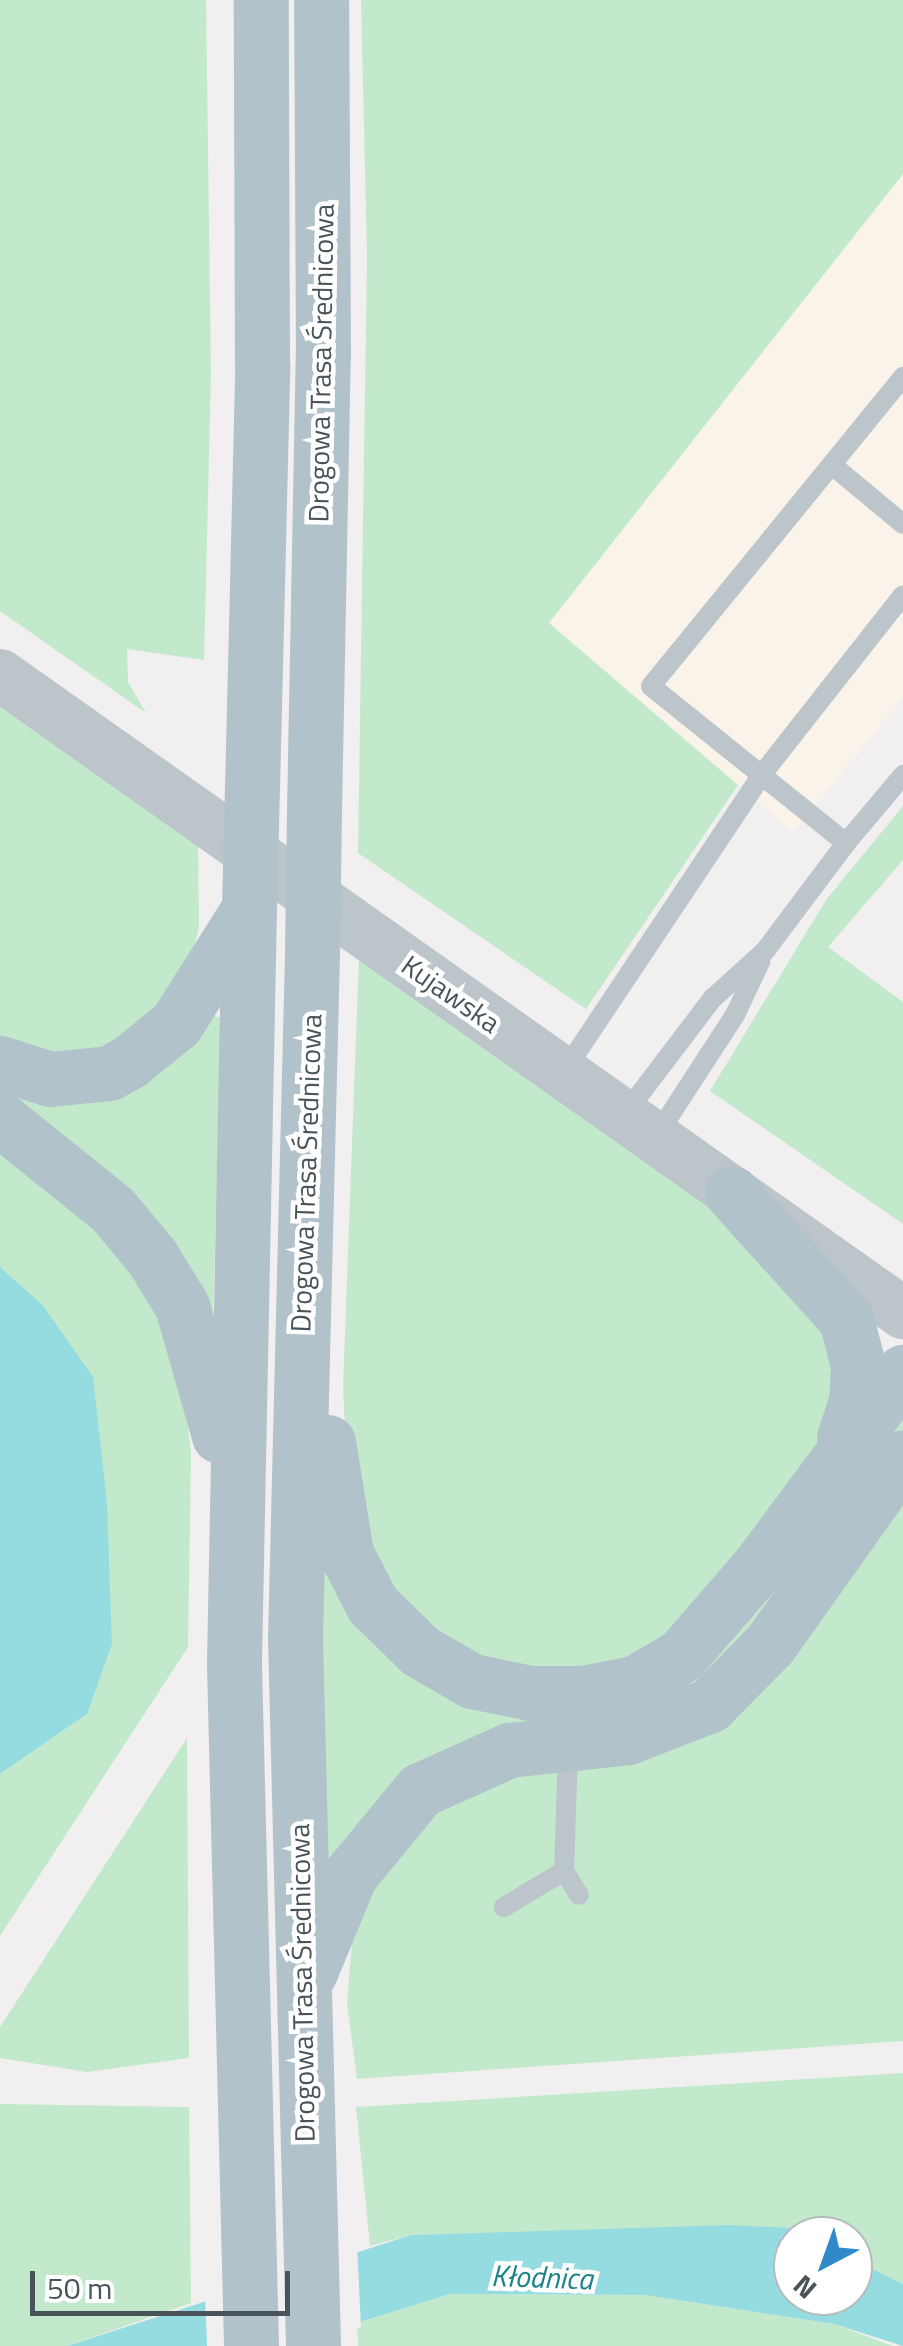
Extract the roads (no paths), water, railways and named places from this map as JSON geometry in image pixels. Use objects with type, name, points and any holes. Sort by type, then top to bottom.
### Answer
[{"type":"main road","points":[[251,2346],[241,1998],[235,1496],[263,292],[261,0]]},
{"type":"main road","name":"Drogowa Trasa Średnicowa","points":[[313,2346],[296,1638],[323,338],[320,0]]},
{"type":"main road","points":[[0,1063],[50,1079],[109,1073],[130,1062],[176,1024],[220,964],[249,908]]},
{"type":"main road","points":[[0,1118],[112,1210],[172,1290],[235,1496]]},
{"type":"main road","points":[[732,1193],[846,1320],[858,1365],[856,1402],[820,1486]]},
{"type":"main road","points":[[304,1239],[334,1506],[346,1553],[372,1604],[420,1651],[472,1681],[531,1693],[583,1692],[634,1683],[666,1665],[721,1614],[903,1372]]},
{"type":"main road","points":[[302,1994],[350,1874],[420,1790],[510,1750],[628,1737],[710,1705],[770,1644],[862,1520],[903,1457]]},
{"type":"main road","points":[[862,1520],[903,1474]]},
{"type":"street","name":"Kujawska","points":[[0,675],[903,1312]]},
{"type":"lane","points":[[846,843],[651,686],[903,377]]},
{"type":"lane","points":[[832,464],[903,524]]},
{"type":"lane","points":[[563,1072],[763,773],[903,595]]},
{"type":"lane","points":[[639,1127],[712,999],[765,951],[903,775]]},
{"type":"lane","points":[[639,1127],[736,1015],[765,951]]},
{"type":"lane","points":[[568,1746],[564,1871],[580,1895]]},
{"type":"lane","points":[[504,1906],[564,1871]]},
{"type":"water","points":[[0,1267],[42,1304],[93,1377],[107,1503],[112,1644],[87,1714],[0,1774]]},
{"type":"water","name":"Kłodnica","points":[[729,2225],[773,2227],[773,2315],[645,2295],[450,2294],[283,2346],[67,2346],[411,2235]]},
{"type":"water","points":[[873,2269],[903,2284],[903,2346],[834,2324],[782,2316],[873,2316]]}]
